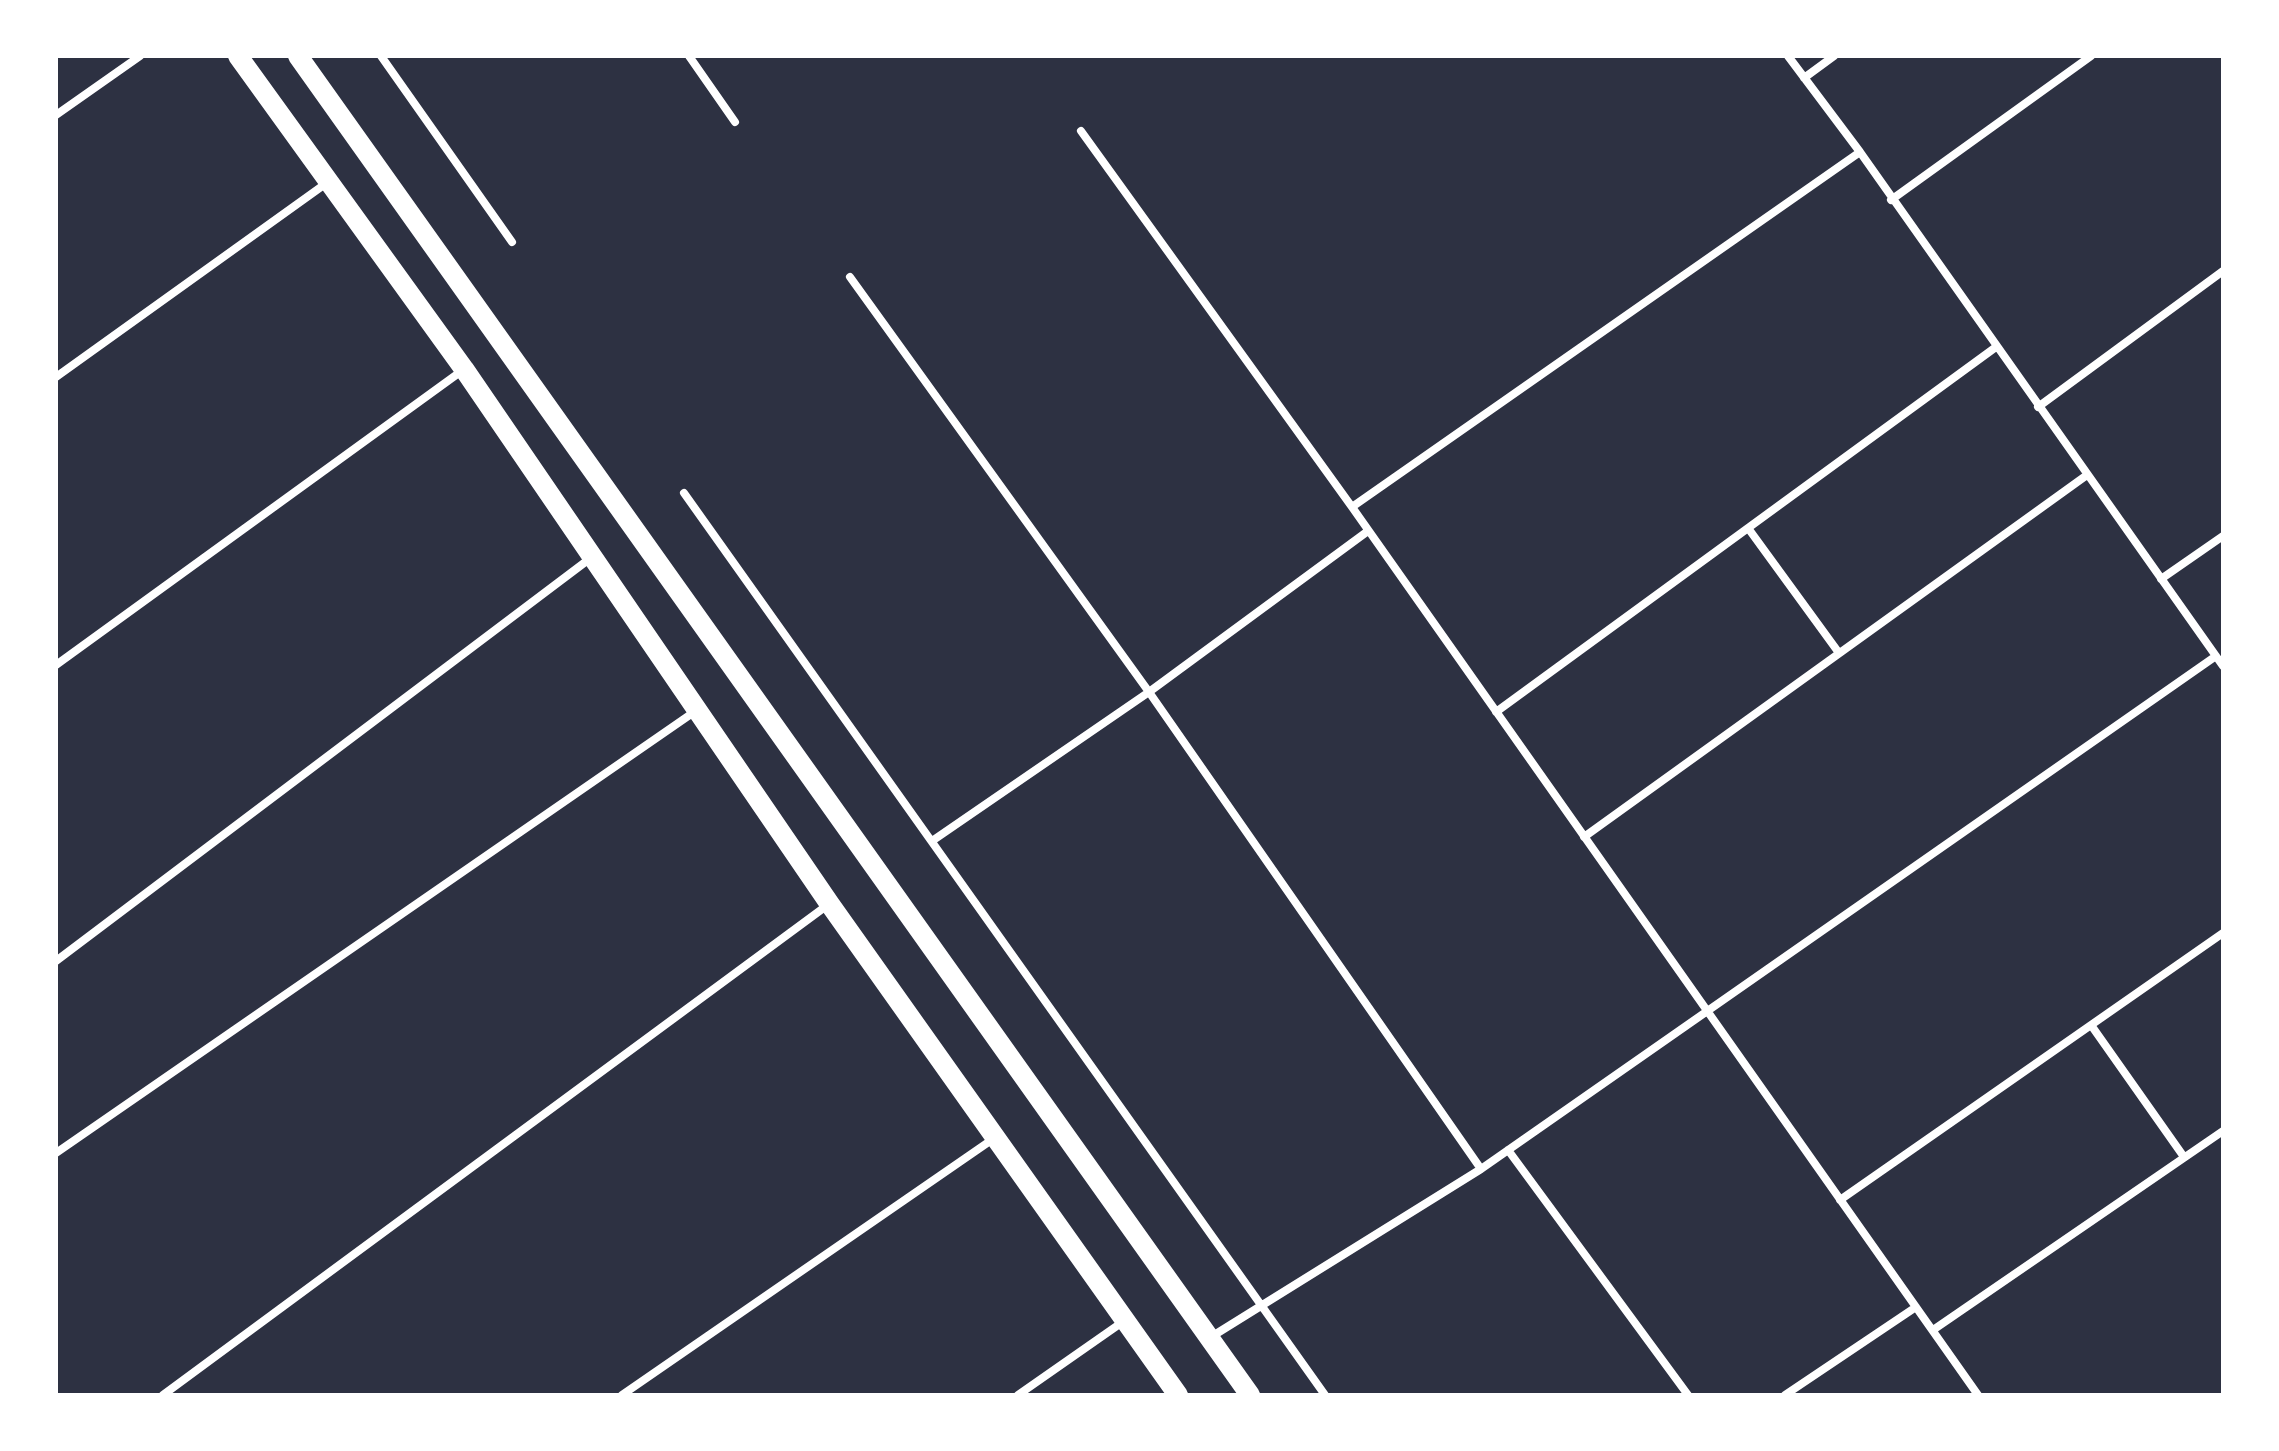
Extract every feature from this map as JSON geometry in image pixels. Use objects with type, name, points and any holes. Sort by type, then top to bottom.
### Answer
[{"type":"main road","points":[[238,56],[464,369],[829,903],[1178,1395]]},
{"type":"main road","points":[[298,56],[1250,1395]]},
{"type":"street","points":[[56,115],[140,56]]},
{"type":"street","points":[[381,56],[512,242]]},
{"type":"street","points":[[689,56],[735,122]]},
{"type":"street","points":[[1788,56],[1860,152],[2223,666]]},
{"type":"street","points":[[1804,78],[1834,56]]},
{"type":"street","points":[[1891,200],[2091,56]]},
{"type":"street","points":[[1081,131],[1352,507],[1978,1395]]},
{"type":"street","points":[[1352,507],[1860,152]]},
{"type":"street","points":[[56,377],[328,182]]},
{"type":"street","points":[[2038,407],[2223,271]]},
{"type":"street","points":[[850,277],[1149,692],[1481,1169]]},
{"type":"street","points":[[1496,712],[1996,347]]},
{"type":"street","points":[[56,665],[464,369]]},
{"type":"street","points":[[1584,837],[2087,475]]},
{"type":"street","points":[[684,493],[1325,1395]]},
{"type":"street","points":[[1748,528],[1839,653]]},
{"type":"street","points":[[932,841],[1149,692],[1368,531]]},
{"type":"street","points":[[2161,579],[2223,536]]},
{"type":"street","points":[[56,961],[594,556]]},
{"type":"street","points":[[1210,1338],[1481,1169],[2216,656]]},
{"type":"street","points":[[56,1153],[698,709]]},
{"type":"street","points":[[163,1395],[829,903]]},
{"type":"street","points":[[1840,1200],[2223,933]]},
{"type":"street","points":[[2091,1025],[2184,1157]]},
{"type":"street","points":[[1933,1330],[2223,1131]]},
{"type":"street","points":[[622,1395],[995,1138]]},
{"type":"street","points":[[1508,1150],[1688,1395]]},
{"type":"street","points":[[1785,1395],[1916,1307]]},
{"type":"street","points":[[1018,1395],[1124,1321]]}]
